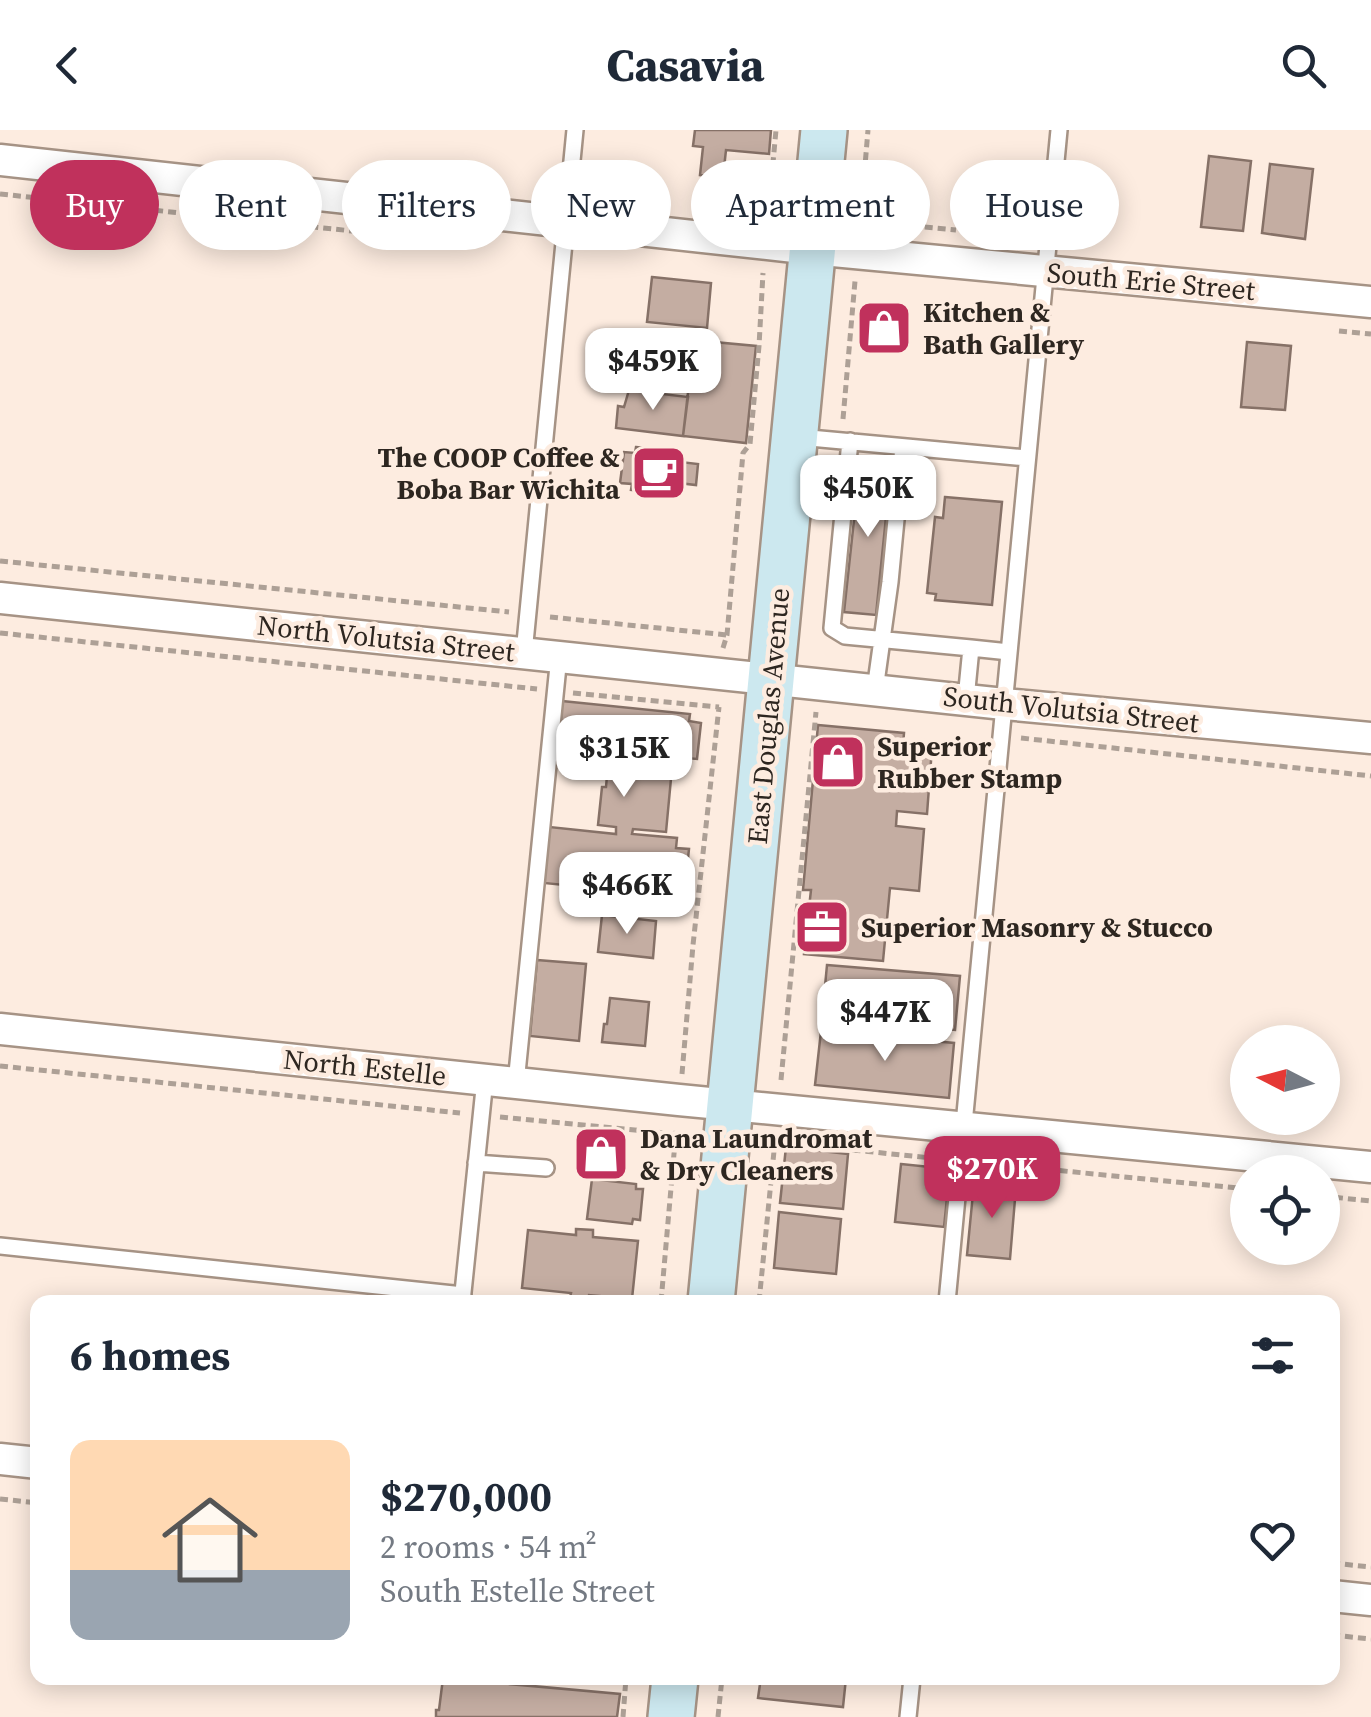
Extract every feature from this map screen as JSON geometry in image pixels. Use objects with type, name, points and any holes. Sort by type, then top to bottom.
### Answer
[{"type":"main road","name":"East Douglas Avenue","points":[[821,160],[824,130]]},
{"type":"main road","name":"East Douglas Avenue","points":[[713,1295],[812,250]]},
{"type":"main road","points":[[671,1717],[674,1685]]},
{"type":"street","name":"South Erie Street","points":[[0,160],[531,218]]},
{"type":"street","name":"South Erie Street","points":[[823,250],[1371,302]]},
{"type":"street","name":"North Volutsia Street","points":[[0,598],[772,679]]},
{"type":"street","name":"South Volutsia Street","points":[[772,679],[1371,738]]},
{"type":"street","name":"North Estelle","points":[[0,1029],[1371,1166]]},
{"type":"street","points":[[0,1459],[30,1461]]},
{"type":"street","points":[[1340,1597],[1371,1600]]},
{"type":"lane","points":[[572,160],[575,130]]},
{"type":"lane","points":[[949,1295],[1059,130]]},
{"type":"lane","points":[[524,653],[563,250]]},
{"type":"lane","points":[[795,436],[1028,458]]},
{"type":"lane","points":[[846,441],[851,491],[842,578],[832,628],[846,636],[1009,652]]},
{"type":"lane","points":[[875,690],[894,495],[903,446]]},
{"type":"lane","points":[[966,700],[971,648]]},
{"type":"lane","points":[[516,1083],[559,656]]},
{"type":"lane","points":[[462,1295],[484,1079]]},
{"type":"lane","points":[[476,1164],[546,1168]]},
{"type":"lane","points":[[0,1246],[435,1295]]},
{"type":"lane","points":[[908,1717],[911,1685]]},
{"type":"path","points":[[773,160],[776,130]]},
{"type":"path","points":[[846,441],[868,130]]},
{"type":"path","points":[[0,194],[342,230]]},
{"type":"path","points":[[722,651],[727,634],[744,452],[750,444],[766,250]]},
{"type":"path","points":[[0,561],[727,634]]},
{"type":"path","points":[[0,632],[720,708]]},
{"type":"path","points":[[681,1082],[720,693]]},
{"type":"path","points":[[780,1086],[817,709]]},
{"type":"path","points":[[1001,736],[1371,776]]},
{"type":"path","points":[[0,1066],[676,1134]]},
{"type":"path","points":[[662,1295],[677,1122]]},
{"type":"path","points":[[760,1295],[776,1130]]},
{"type":"path","points":[[774,1142],[1230,1187]]},
{"type":"path","points":[[1340,1198],[1371,1201]]},
{"type":"path","points":[[0,1499],[30,1502]]},
{"type":"path","points":[[1340,1564],[1371,1567]]},
{"type":"path","points":[[1340,1636],[1371,1639]]},
{"type":"path","points":[[623,1717],[625,1685]]},
{"type":"path","points":[[718,1717],[721,1685]]},
{"type":"building","points":[[695,130],[771,130],[769,154],[726,150],[725,160],[702,160],[703,147],[693,146]]},
{"type":"building","points":[[1209,156],[1251,161],[1243,231],[1201,227]]},
{"type":"building","points":[[1270,164],[1313,169],[1305,239],[1262,233]]},
{"type":"building","points":[[652,277],[711,283],[707,328],[647,322]]},
{"type":"building","points":[[650,336],[756,346],[746,443],[683,436],[689,384],[645,380]]},
{"type":"building","points":[[1247,342],[1291,346],[1285,410],[1241,407]]},
{"type":"building","points":[[629,390],[688,397],[683,436],[616,428],[618,406],[624,407]]},
{"type":"building","name":"The COOP Coffee & Boba Bar Wichita","points":[[636,447],[681,452],[680,462],[698,464],[696,485],[678,483],[677,495],[631,490],[632,484],[620,483],[624,452],[635,453]]},
{"type":"building","points":[[860,465],[891,468],[876,615],[844,612]]},
{"type":"building","points":[[945,497],[1002,502],[992,605],[935,600],[936,594],[927,593],[935,517],[943,518]]},
{"type":"building","points":[[562,701],[690,714],[689,721],[701,723],[697,759],[686,758],[685,764],[639,760],[639,765],[672,768],[666,832],[633,829],[632,834],[677,838],[676,848],[689,849],[685,887],[672,885],[671,896],[544,883],[550,827],[616,834],[616,827],[598,825],[602,787],[606,787],[608,764],[624,766],[625,759],[557,752]]},
{"type":"building","points":[[818,725],[904,733],[903,746],[932,748],[927,814],[897,811],[896,826],[924,829],[919,891],[890,888],[883,961],[804,954],[811,890],[803,890]]},
{"type":"building","points":[[602,915],[656,921],[653,958],[598,952]]},
{"type":"building","points":[[537,960],[586,964],[579,1041],[530,1036]]},
{"type":"building","points":[[827,965],[960,976],[955,1030],[822,1018]]},
{"type":"building","points":[[610,998],[649,1002],[645,1046],[602,1042]]},
{"type":"building","points":[[821,1031],[954,1043],[949,1098],[815,1085]]},
{"type":"building","points":[[786,1147],[848,1154],[843,1209],[780,1203]]},
{"type":"building","points":[[901,1164],[950,1169],[944,1227],[895,1222]]},
{"type":"building","points":[[592,1179],[636,1184],[636,1189],[643,1189],[640,1220],[633,1219],[632,1224],[587,1219]]},
{"type":"building","points":[[974,1183],[1016,1187],[1010,1259],[967,1255]]},
{"type":"building","points":[[779,1212],[841,1219],[836,1274],[774,1268]]},
{"type":"building","points":[[576,1229],[593,1230],[593,1237],[638,1241],[632,1295],[571,1295],[522,1288],[528,1230],[576,1235]]},
{"type":"building","points":[[442,1685],[520,1685],[620,1694],[617,1717],[436,1717]]},
{"type":"building","points":[[760,1685],[845,1685],[843,1707],[758,1698]]},
{"type":"place","name":"Kitchen & Bath Gallery","points":[[884,328]]},
{"type":"place","name":"The COOP Coffee & Boba Bar Wichita","points":[[659,473]]},
{"type":"place","name":"Superior Rubber Stamp","points":[[838,762]]},
{"type":"place","name":"Superior Masonry & Stucco","points":[[822,927]]},
{"type":"place","name":"Dana Laundromat & Dry Cleaners","points":[[601,1154]]}]
